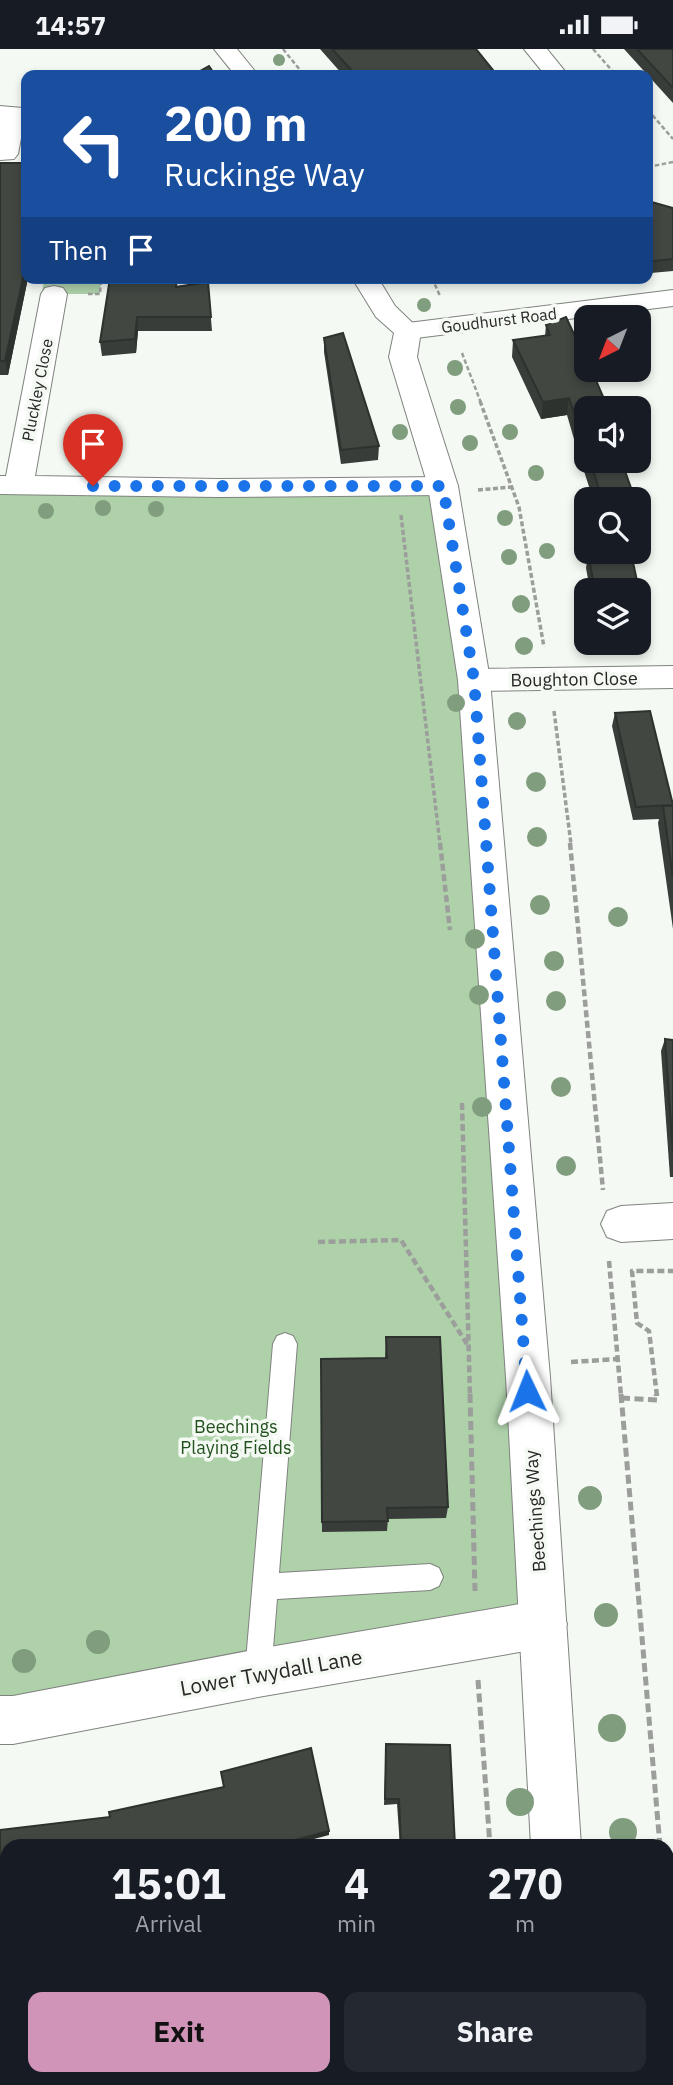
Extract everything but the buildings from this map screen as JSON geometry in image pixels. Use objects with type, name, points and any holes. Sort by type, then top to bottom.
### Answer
[{"type":"street","points":[[225,49],[243,70]]},
{"type":"street","points":[[535,49],[553,70]]},
{"type":"street","points":[[6,154],[12,106]]},
{"type":"street","points":[[369,284],[385,311],[408,331]]},
{"type":"street","name":"Pluckley Close","points":[[9,485],[54,294]]},
{"type":"street","name":"Goudhurst Road","points":[[408,331],[673,298]]},
{"type":"street","name":"Beechings Way","points":[[408,331],[402,358],[443,486],[474,680],[527,1363],[556,1839]]},
{"type":"street","points":[[9,485],[218,488],[443,486]]},
{"type":"street","name":"Boughton Close","points":[[474,680],[673,677]]},
{"type":"street","points":[[611,1224],[673,1221]]},
{"type":"street","name":"Lower Twydall Lane","points":[[0,1720],[13,1720],[258,1673],[543,1624]]},
{"type":"lane","points":[[258,1673],[285,1344]]},
{"type":"lane","points":[[265,1587],[430,1577]]},
{"type":"path","points":[[283,49],[300,70]]},
{"type":"path","points":[[593,49],[612,70]]},
{"type":"path","points":[[653,116],[673,139]]},
{"type":"path","points":[[653,166],[673,162]]},
{"type":"path","points":[[460,347],[519,507],[545,655]]},
{"type":"path","points":[[398,486],[452,943]]},
{"type":"path","points":[[553,705],[578,903],[611,1224],[621,1398],[659,1839]]},
{"type":"path","points":[[462,1096],[468,1345],[472,1390],[475,1635],[490,1839]]},
{"type":"path","points":[[317,1242],[401,1240],[468,1345]]},
{"type":"path","points":[[621,1398],[657,1400],[649,1331],[637,1323],[632,1271],[673,1271]]},
{"type":"path","points":[[566,1362],[618,1359]]},
{"type":"green space","points":[[43,284],[101,284],[100,294],[42,294]]},
{"type":"green space","name":"Beechings Playing Fields","points":[[0,485],[443,486],[543,1624],[0,1720]]},
{"type":"route","points":[[93,486],[443,486],[474,680],[527,1391]]}]
